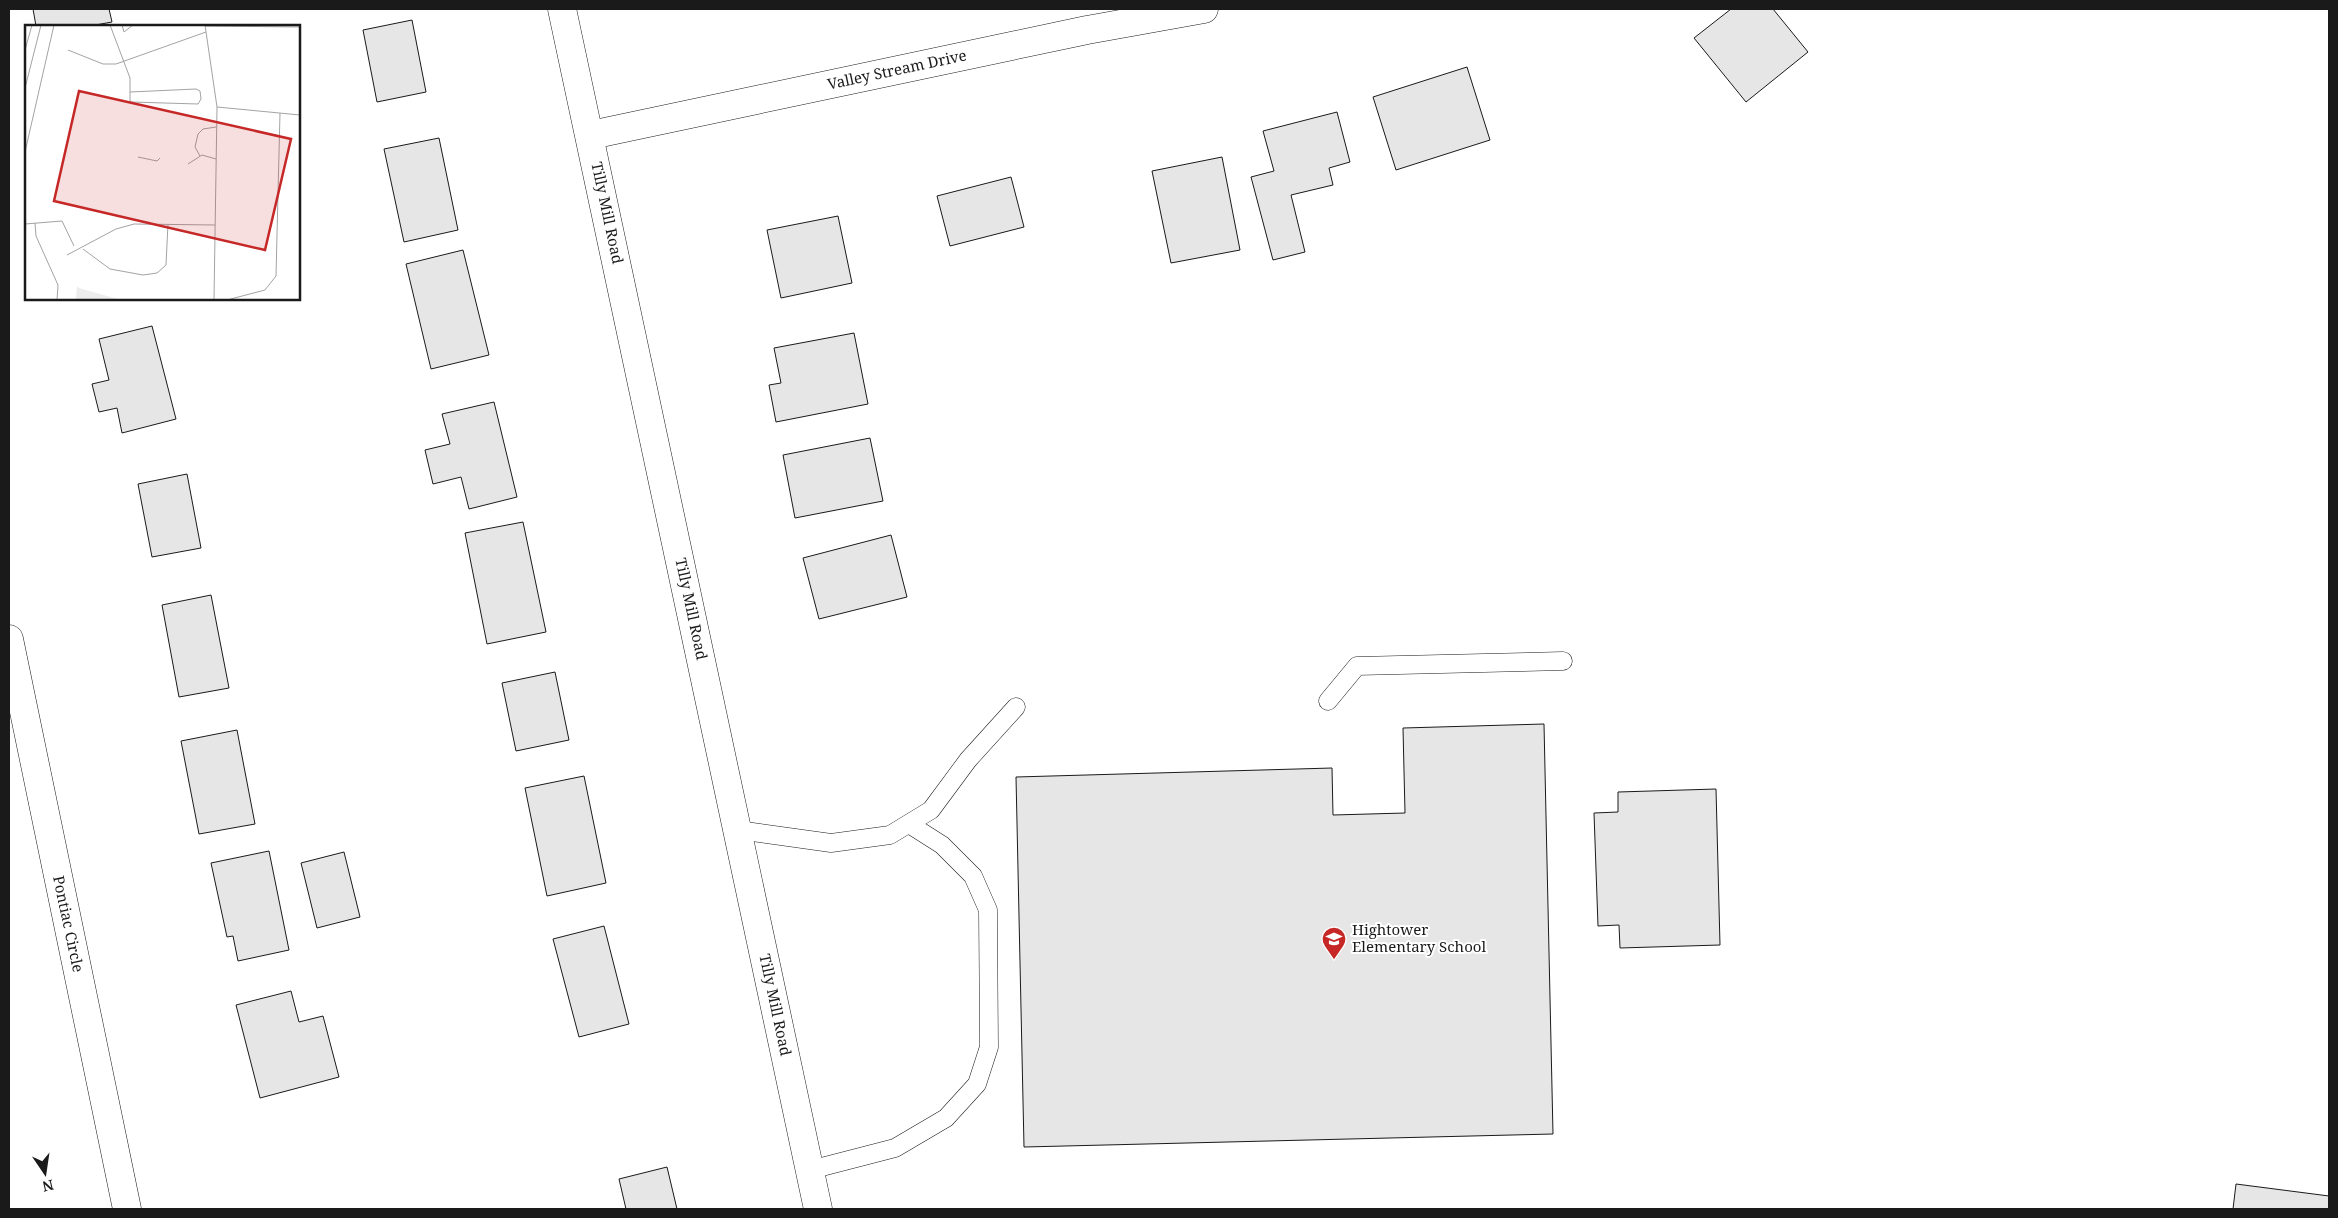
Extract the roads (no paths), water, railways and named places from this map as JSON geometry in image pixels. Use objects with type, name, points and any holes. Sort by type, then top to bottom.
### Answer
[{"type":"street","name":"Tilly Mill Road","points":[[562,9],[818,1209]]},
{"type":"street","name":"Valley Stream Drive","points":[[590,135],[1085,19],[1204,9]]},
{"type":"street","name":"Pontiac Circle","points":[[9,640],[128,1209]]},
{"type":"lane","points":[[1328,701],[1357,666],[1563,661]]},
{"type":"lane","points":[[738,830],[831,843],[890,835],[931,810],[968,760],[1016,707]]},
{"type":"lane","points":[[810,1170],[895,1148],[946,1118],[977,1084],[989,1048],[988,910],[973,876],[942,845],[909,824]]},
{"type":"place","name":"Hightower Elementary School","points":[[1334,960]]}]
